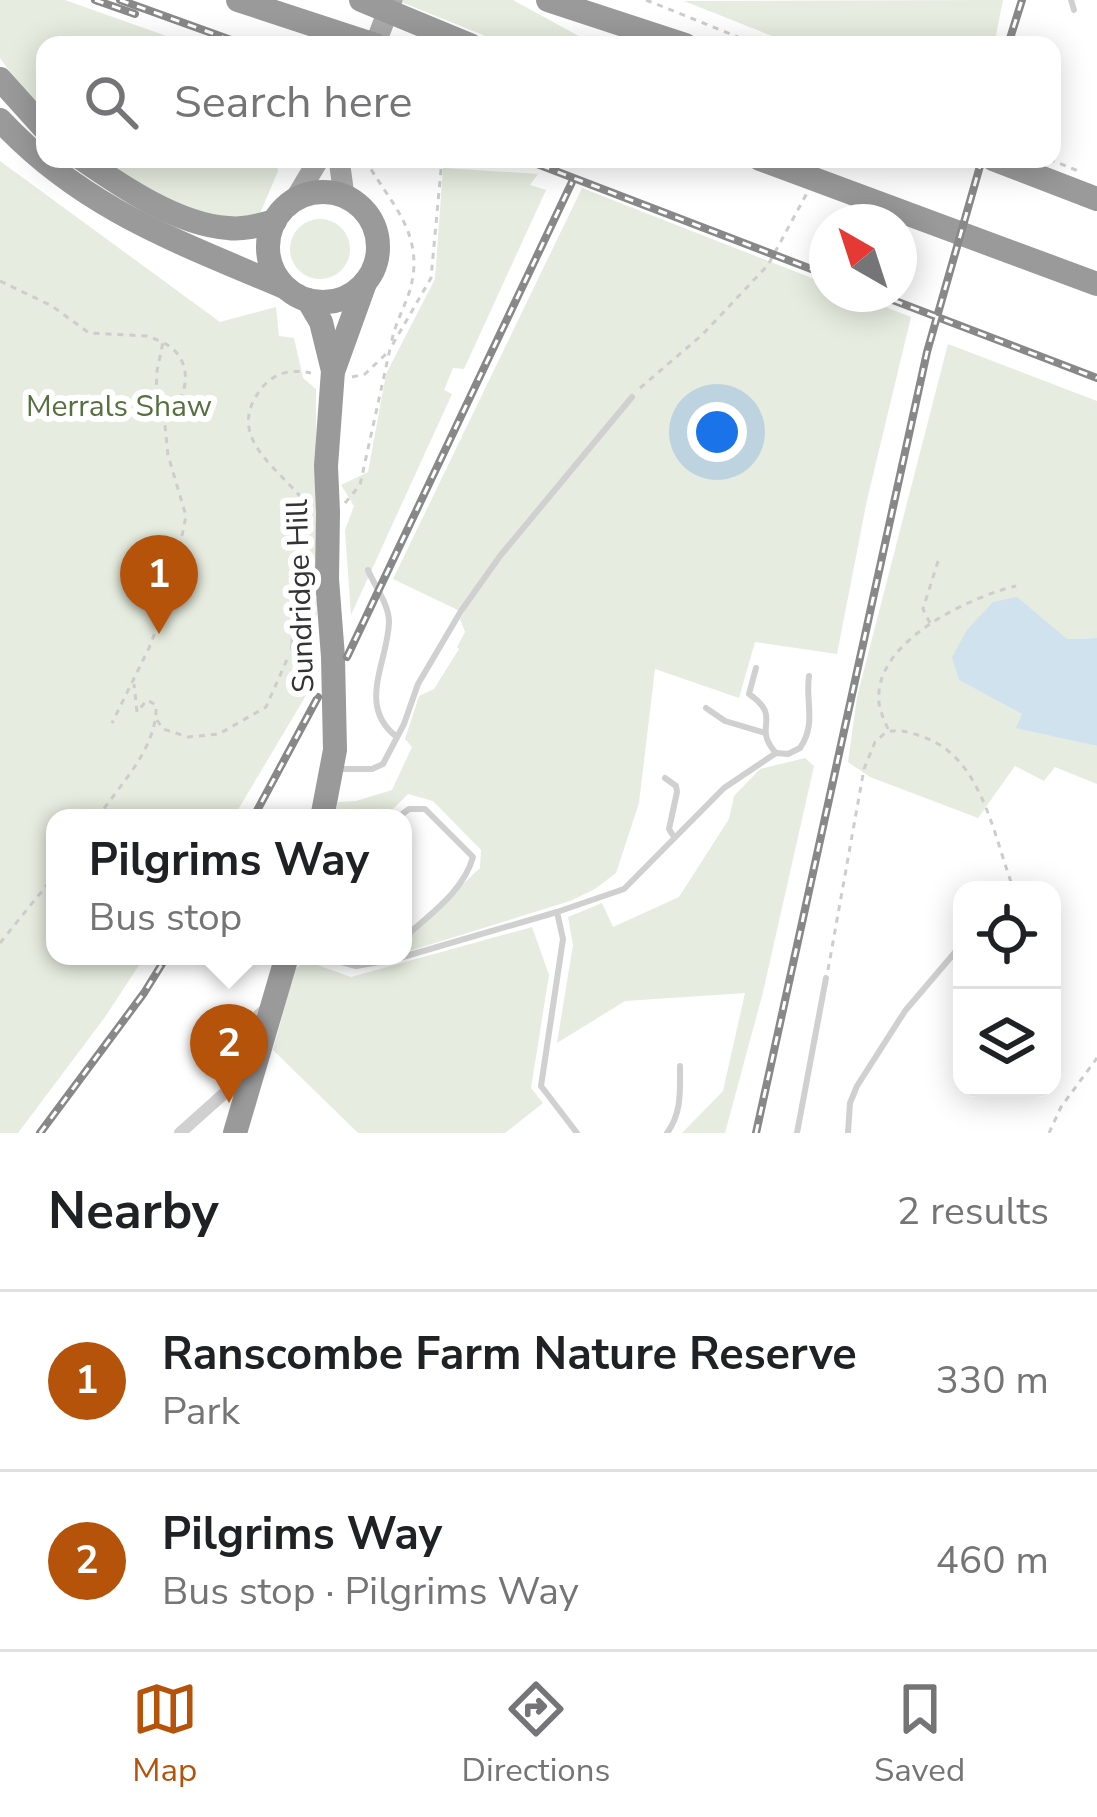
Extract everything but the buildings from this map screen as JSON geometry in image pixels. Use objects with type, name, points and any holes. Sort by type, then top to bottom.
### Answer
[{"type":"highway","points":[[238,0],[348,36]]},
{"type":"highway","points":[[361,0],[448,36]]},
{"type":"highway","points":[[548,0],[600,9],[662,36]]},
{"type":"highway","points":[[0,79],[36,119]]},
{"type":"highway","points":[[0,120],[36,154]]},
{"type":"highway","points":[[51,168],[106,207],[165,237],[297,294],[324,302],[355,292],[375,266],[376,232],[358,204],[327,192],[310,194],[294,201],[275,221],[269,256],[275,273],[297,294]]},
{"type":"highway","points":[[96,168],[144,198],[200,222],[229,229],[275,221]]},
{"type":"highway","points":[[784,168],[1097,284]]},
{"type":"highway","points":[[1016,168],[1097,199]]},
{"type":"highway","name":"Sundridge Hill","points":[[331,374],[367,281]]},
{"type":"highway","name":"Sundridge Hill","points":[[297,294],[321,322],[331,374],[326,466],[334,759],[324,809]]},
{"type":"highway","points":[[235,1133],[284,965]]},
{"type":"main road","points":[[378,36],[392,0]]},
{"type":"main road","points":[[294,201],[314,168]]},
{"type":"main road","points":[[340,168],[344,196]]},
{"type":"street","points":[[180,1133],[253,1068]]},
{"type":"lane","points":[[1071,0],[1074,10]]},
{"type":"lane","points":[[334,759],[358,770],[378,768],[386,760],[422,678],[477,586],[632,397]]},
{"type":"lane","points":[[368,570],[389,616],[374,702],[384,724],[397,736]]},
{"type":"lane","points":[[293,648],[297,591],[309,580],[327,579]]},
{"type":"lane","points":[[756,668],[749,694],[768,712],[765,733],[776,753]]},
{"type":"lane","points":[[412,953],[624,889],[724,788],[776,753],[794,752],[806,742],[811,715],[808,676]]},
{"type":"lane","points":[[706,707],[725,722],[765,733]]},
{"type":"lane","points":[[665,778],[677,792],[669,829],[674,837]]},
{"type":"lane","points":[[412,809],[426,810],[472,857],[470,873],[412,931]]},
{"type":"lane","points":[[557,912],[563,939],[541,1086],[578,1133]]},
{"type":"lane","points":[[848,1133],[849,1107],[857,1087],[899,1019],[953,955]]},
{"type":"lane","points":[[797,1133],[826,979]]},
{"type":"lane","points":[[225,1028],[236,1032],[258,1010],[270,1012]]},
{"type":"lane","points":[[668,1133],[680,1109],[680,1066]]},
{"type":"path","points":[[646,0],[736,36]]},
{"type":"path","points":[[1061,164],[1081,172]]},
{"type":"path","points":[[338,512],[360,484],[392,333],[410,290],[414,266],[406,222],[370,168]]},
{"type":"path","points":[[310,510],[296,488],[250,440],[250,408],[262,386],[292,370],[365,374],[381,362],[430,278],[441,168]]},
{"type":"path","points":[[632,397],[692,345],[768,265],[814,180]]},
{"type":"path","points":[[0,281],[52,305],[89,333],[147,336],[172,346],[186,367],[183,392],[171,413],[164,416]]},
{"type":"path","points":[[112,723],[170,594],[186,516],[156,394],[163,342]]},
{"type":"path","points":[[932,625],[922,611],[939,558]]},
{"type":"path","points":[[889,731],[878,701],[881,680],[898,651],[971,601],[1016,586]]},
{"type":"path","points":[[157,720],[164,728],[188,737],[219,734],[266,707],[293,648]]},
{"type":"path","points":[[103,809],[141,756],[157,720],[156,705],[147,700],[137,712],[134,681]]},
{"type":"path","points":[[826,979],[863,769],[875,742],[889,731],[930,739],[956,759],[981,799],[1011,881]]},
{"type":"path","points":[[0,943],[46,886]]},
{"type":"path","points":[[1049,1133],[1060,1106],[1097,1058]]},
{"type":"green space","points":[[0,0],[65,0],[167,36],[36,36],[36,101],[0,58]]},
{"type":"green space","points":[[396,0],[513,0],[579,36],[486,36]]},
{"type":"green space","points":[[1003,0],[996,36],[772,36],[684,1]]},
{"type":"green space","name":"Merrals Shaw","points":[[0,161],[220,322],[276,307],[279,336],[294,338],[303,378],[316,389],[317,677],[238,809],[46,809],[46,965],[139,965],[18,1133],[0,1133]]},
{"type":"green space","points":[[113,168],[277,168],[259,216],[230,220],[184,209]]},
{"type":"green space","points":[[443,168],[538,174],[530,185],[546,190],[464,369],[453,368],[444,390],[452,394],[351,615],[345,530],[354,506],[341,485],[368,472],[386,374],[435,279]]},
{"type":"green space","points":[[582,188],[809,277],[809,312],[898,312],[911,317],[867,500],[837,654],[755,642],[739,698],[655,669],[639,803],[616,873],[570,901],[412,950],[412,932],[480,868],[481,850],[433,801],[408,794],[393,809],[336,809],[338,802],[392,790],[412,747],[405,739],[419,696],[434,689],[459,649],[465,632],[460,619],[464,613],[393,579]]},
{"type":"green space","points":[[320,219],[341,228],[350,249],[341,270],[320,279],[299,270],[290,249],[299,228]]},
{"type":"green space","points":[[948,344],[1097,401],[1097,638],[1067,639],[960,680],[1023,714],[1017,727],[1097,746],[1097,784],[1055,767],[1044,781],[1015,766],[978,818],[870,777],[848,762],[857,697]]},
{"type":"green space","points":[[805,758],[814,766],[763,992],[725,1133],[682,1133],[723,1091],[745,993],[625,1001],[557,1043],[573,945],[568,917],[602,903],[613,927],[679,897],[729,819],[734,796],[760,769]]},
{"type":"green space","points":[[532,927],[549,975],[531,1088],[543,1103],[505,1133],[358,1133],[273,1050],[295,969],[300,965],[317,965],[351,977],[412,965],[412,960]]},
{"type":"water","points":[[1017,597],[1067,639],[1097,638],[1097,746],[1016,728],[1022,714],[959,680],[952,657],[967,630],[993,602]]},
{"type":"railway","points":[[95,0],[135,14]]},
{"type":"railway","points":[[120,0],[220,36]]},
{"type":"railway","points":[[1011,36],[1022,0]]},
{"type":"railway","points":[[548,168],[809,268]]},
{"type":"railway","points":[[756,1133],[927,352],[979,168]]},
{"type":"railway","points":[[347,657],[572,182]]},
{"type":"railway","points":[[917,309],[1097,378]]},
{"type":"railway","points":[[258,809],[318,697]]},
{"type":"railway","points":[[40,1133],[161,965]]},
{"type":"place","name":"Ranscombe Farm Nature Reserve","points":[[159,634]]},
{"type":"place","name":"Pilgrims Way","points":[[229,1103]]}]
